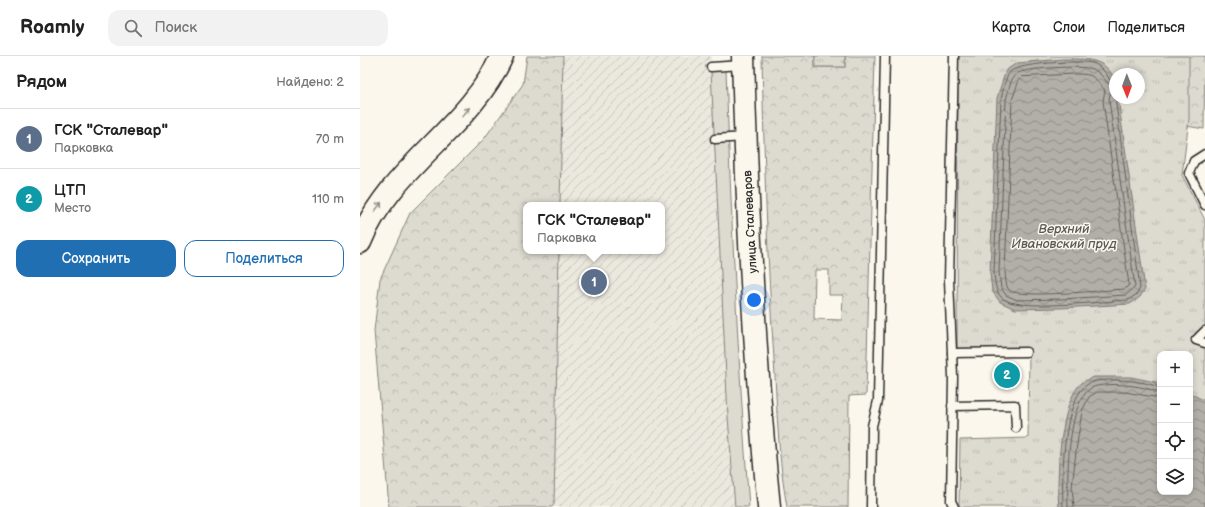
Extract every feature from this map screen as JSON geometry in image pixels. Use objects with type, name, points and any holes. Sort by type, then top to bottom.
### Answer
[{"type":"main road","points":[[360,242],[374,212],[389,192],[480,95],[495,71],[502,56]]},
{"type":"main road","name":"улица Сталеваров","points":[[743,61],[745,137],[762,438],[769,507]]},
{"type":"lane","points":[[871,507],[872,426],[878,400],[885,56]]},
{"type":"lane","points":[[954,56],[949,280],[952,353],[951,501],[954,507]]},
{"type":"lane","points":[[711,66],[743,61]]},
{"type":"lane","points":[[715,139],[745,137]]},
{"type":"lane","points":[[1205,154],[1194,161],[1189,173],[1205,205]]},
{"type":"lane","points":[[1205,330],[1196,340],[1205,343]]},
{"type":"lane","points":[[952,353],[1026,352]]},
{"type":"lane","points":[[952,406],[1015,405],[1016,428]]},
{"type":"shaded area","points":[[561,56],[711,56],[728,417],[735,507],[554,507],[557,254],[665,254],[665,202],[557,202]]},
{"type":"green space","points":[[527,56],[563,56],[560,202],[523,202],[523,254],[559,254],[554,505],[552,507],[389,507],[374,331],[380,279],[410,213],[484,139],[523,84]]},
{"type":"green space","points":[[762,56],[815,56],[815,67],[845,67],[845,56],[875,56],[866,395],[849,396],[848,507],[787,507],[777,414],[766,208]],"holes":[[[815,270],[829,270],[829,295],[843,295],[842,320],[814,319]]]},
{"type":"green space","points":[[815,56],[845,56],[845,67],[815,67]]},
{"type":"green space","points":[[958,56],[1189,56],[1189,119],[1182,175],[1205,220],[1205,325],[1191,342],[1205,347],[1205,507],[961,507],[959,505],[960,440],[1028,438],[1029,350],[957,350]]},
{"type":"green space","points":[[1167,56],[1205,56],[1204,129],[1181,125]]},
{"type":"green space","points":[[726,70],[735,289],[749,507],[735,507],[728,417],[711,71]]},
{"type":"water","name":"Верхний Ивановский пруд","points":[[1078,59],[1100,63],[1109,71],[1109,104],[1119,104],[1145,289],[1140,297],[1130,304],[1015,309],[1000,302],[992,291],[990,273],[997,98],[1006,70],[1017,63]]},
{"type":"water","points":[[1094,377],[1131,377],[1157,382],[1157,495],[1193,495],[1193,395],[1205,401],[1205,507],[1059,507],[1058,480],[1060,446],[1063,428],[1071,399],[1077,388],[1084,381]]},
{"type":"place","name":"ГСК \"Сталевар\"","points":[[594,282]]},
{"type":"place","name":"ЦТП","points":[[1007,375]]}]
